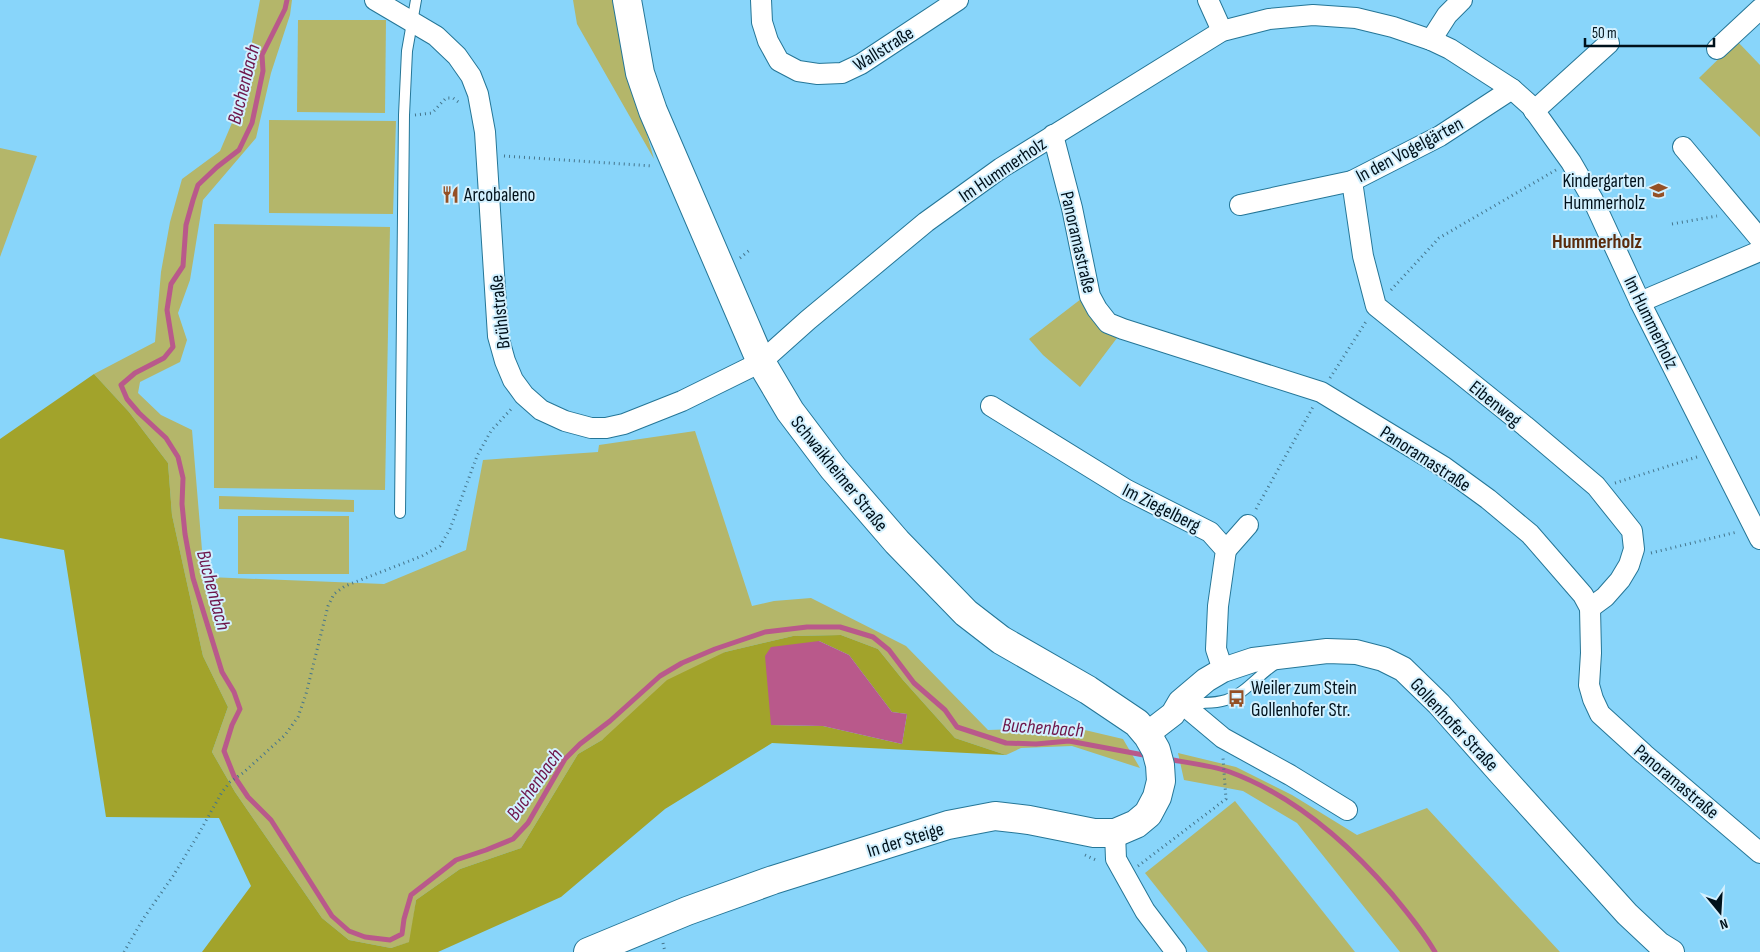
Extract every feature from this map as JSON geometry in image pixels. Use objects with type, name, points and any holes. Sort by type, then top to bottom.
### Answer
[{"type":"main road","name":"Schwaikheimer Straße","points":[[627,0],[640,73],[653,111],[761,362],[790,411],[832,468],[897,542],[966,613],[1001,640],[1088,690],[1144,731]]},
{"type":"main road","name":"In der Steige","points":[[588,952],[687,911],[774,880],[948,825],[995,816],[1029,820],[1094,833],[1114,833],[1136,824],[1148,814],[1157,797],[1161,781],[1160,765],[1156,750],[1144,731]]},
{"type":"street","name":"Brühlstraße","points":[[375,0],[436,36],[457,56],[471,76],[480,103],[485,132],[498,336],[513,380],[524,396],[541,410],[565,421],[591,428],[606,428],[624,424],[665,408],[728,380],[761,362]]},
{"type":"street","name":"Wallstraße","points":[[761,0],[762,22],[768,41],[779,61],[798,71],[818,74],[842,73],[861,64],[958,0]]},
{"type":"street","points":[[1208,0],[1222,31]]},
{"type":"street","points":[[1431,40],[1447,14],[1462,0]]},
{"type":"street","name":"Im Hummerholz","points":[[761,362],[808,320],[926,222],[1001,168],[1222,31],[1271,9],[1313,15],[1356,18],[1393,27],[1431,40],[1450,49],[1512,89],[1531,106],[1571,162],[1593,200],[1640,302],[1757,533]]},
{"type":"street","points":[[1718,49],[1760,9]]},
{"type":"street","points":[[1534,112],[1609,43]]},
{"type":"street","name":"In den Vogelgärten","points":[[1240,205],[1352,181],[1440,136],[1512,89]]},
{"type":"street","name":"Panoramastraße","points":[[1053,135],[1072,208],[1090,296],[1108,323],[1321,392],[1444,467],[1488,499],[1530,534],[1583,595],[1590,608],[1591,653],[1589,685],[1600,714],[1760,853]]},
{"type":"street","points":[[1683,148],[1760,239]]},
{"type":"street","points":[[1352,181],[1363,256],[1376,306]]},
{"type":"street","points":[[1640,302],[1760,252]]},
{"type":"street","name":"Eibenweg","points":[[1376,306],[1525,426],[1598,488],[1632,531],[1634,548],[1629,566],[1605,597],[1590,608]]},
{"type":"street","name":"Im Ziegelberg","points":[[991,406],[1127,490],[1210,532],[1226,550]]},
{"type":"street","points":[[1223,670],[1216,648],[1218,606],[1226,550],[1248,525]]},
{"type":"street","name":"Gollenhofer Straße","points":[[1144,731],[1173,714],[1180,702],[1206,680],[1223,670],[1253,660],[1327,651],[1356,652],[1383,659],[1403,669],[1439,704],[1627,914],[1660,944],[1672,952]]},
{"type":"street","points":[[1180,702],[1223,738],[1290,775],[1347,810]]},
{"type":"street","points":[[1114,833],[1116,859],[1145,910],[1176,952]]},
{"type":"lane","points":[[400,514],[404,115],[407,52],[416,0]]},
{"type":"lane","points":[[1180,702],[1208,703],[1227,700],[1290,654]]},
{"type":"path","points":[[404,115],[432,113],[446,98],[453,98],[464,106]]},
{"type":"path","points":[[486,155],[677,167]]},
{"type":"path","points":[[1248,525],[1321,392],[1376,306],[1439,238],[1571,162]]},
{"type":"path","points":[[1672,224],[1738,212]]},
{"type":"path","points":[[124,952],[142,919],[173,876],[222,792],[230,782],[243,773],[285,735],[298,716],[306,694],[328,606],[334,594],[346,586],[422,556],[440,546],[450,529],[477,456],[491,431],[524,396]]},
{"type":"path","points":[[1598,488],[1716,451]]},
{"type":"path","points":[[1631,558],[1757,533]]},
{"type":"path","points":[[1136,873],[1137,867],[1226,798],[1222,750]]},
{"type":"path","points":[[1081,853],[1096,859],[1101,864]]},
{"type":"green space","points":[[260,0],[292,0],[290,15],[271,73],[256,138],[203,200],[190,280],[178,313],[187,340],[180,362],[140,382],[138,393],[161,415],[192,430],[202,550],[208,577],[384,584],[466,550],[483,460],[598,452],[599,445],[695,431],[752,606],[774,601],[811,598],[906,646],[988,730],[1072,727],[1123,739],[1140,768],[1072,746],[1021,748],[1006,755],[955,738],[878,649],[841,635],[793,636],[725,652],[602,740],[578,754],[521,848],[460,869],[416,900],[410,942],[391,948],[349,940],[322,918],[235,792],[212,752],[228,707],[203,656],[172,515],[168,463],[129,412],[94,374],[155,342],[161,272],[170,222],[182,179],[220,151],[240,104]]},
{"type":"green space","points":[[573,0],[617,0],[627,65],[654,159],[577,24]]},
{"type":"green space","points":[[298,20],[386,20],[385,113],[297,112]]},
{"type":"green space","points":[[1737,41],[1760,65],[1760,137],[1699,78]]},
{"type":"green space","points":[[269,120],[396,121],[393,214],[269,213]]},
{"type":"green space","points":[[0,148],[37,156],[0,257]]},
{"type":"green space","points":[[214,224],[390,227],[385,490],[214,488]]},
{"type":"green space","points":[[1081,299],[1107,332],[1117,338],[1080,387],[1043,355],[1029,339]]},
{"type":"green space","points":[[219,496],[354,500],[354,512],[219,509]]},
{"type":"green space","points":[[238,516],[349,516],[349,574],[238,574]]},
{"type":"green space","points":[[1178,753],[1236,767],[1292,795],[1357,835],[1427,808],[1560,952],[1400,952],[1297,823],[1243,791],[1184,780]]},
{"type":"green space","points":[[1235,801],[1355,952],[1208,952],[1145,873]]},
{"type":"shaded area","points":[[94,374],[129,412],[168,463],[172,515],[203,656],[228,707],[212,752],[235,792],[322,918],[349,940],[391,948],[409,942],[416,900],[460,869],[521,848],[578,754],[602,740],[667,680],[725,652],[793,636],[841,635],[878,649],[955,738],[1006,755],[772,743],[665,809],[561,897],[438,952],[202,952],[251,886],[219,818],[106,817],[64,550],[0,538],[0,439]],"holes":[[[819,641],[849,655],[892,712],[907,714],[902,744],[823,726],[771,725]]]},
{"type":"shaded area","points":[[819,641],[849,655],[892,712],[907,714],[902,744],[823,726],[771,725],[765,656],[771,647]]},
{"type":"waterway","name":"Buchenbach","points":[[287,0],[285,9],[262,55],[263,71],[252,123],[239,150],[198,185],[193,200],[186,225],[183,266],[171,284],[167,310],[173,347],[164,358],[135,373],[121,385],[127,399],[166,438],[178,457],[183,478],[182,504],[185,534],[193,578],[222,672],[234,692],[240,709],[232,725],[224,751],[234,776],[248,797],[271,820],[332,916],[349,931],[365,937],[390,940],[402,934],[411,895],[456,860],[513,839],[528,823],[565,759],[660,676],[682,663],[715,649],[765,632],[807,627],[840,627],[873,637],[889,650],[914,683],[945,710],[957,727],[1006,743],[1036,744],[1069,741],[1149,756]]},
{"type":"waterway","name":"Buchenbach","points":[[1167,759],[1230,772],[1254,782],[1277,794],[1319,823],[1339,839],[1375,875],[1415,922],[1435,952]]},
{"type":"place","name":"Kindergarten Hummerholz","points":[[1659,191]]},
{"type":"place","name":"Arcobaleno","points":[[450,194]]},
{"type":"place","name":"Weiler zum Stein Gollenhofer Str.","points":[[1237,698]]},
{"type":"district","name":"Hummerholz","points":[[1597,241]]}]
